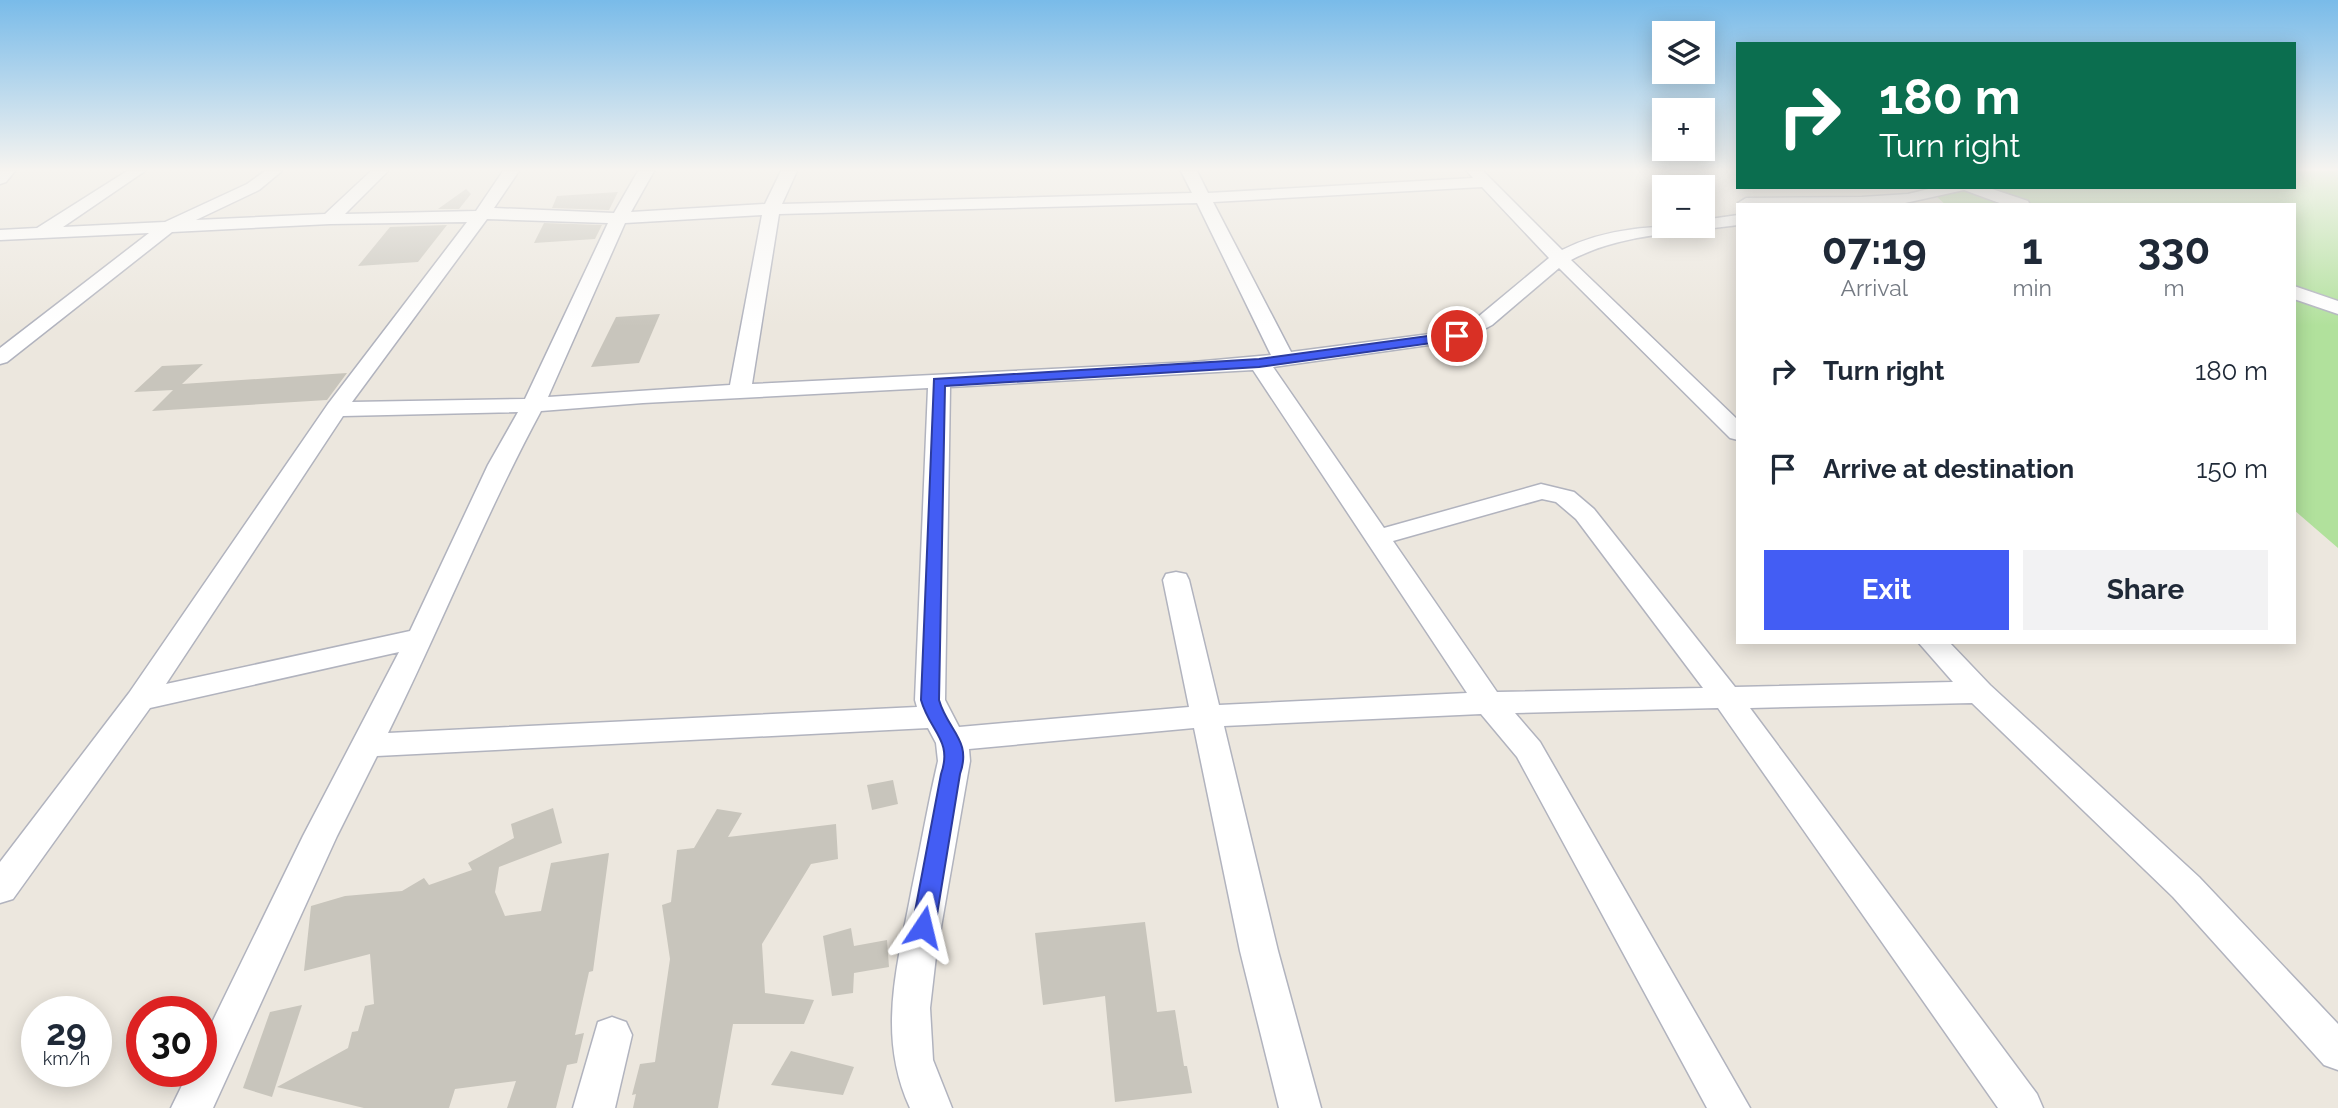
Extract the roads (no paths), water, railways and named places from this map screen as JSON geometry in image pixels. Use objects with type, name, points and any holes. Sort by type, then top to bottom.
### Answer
[{"type":"street","points":[[38,234],[56,223]]},
{"type":"street","points":[[0,358],[166,228],[177,223]]},
{"type":"street","points":[[0,234],[262,223]]},
{"type":"street","points":[[0,889],[141,701],[337,409],[476,223]]},
{"type":"street","points":[[192,1108],[320,836],[421,638],[500,465],[533,405],[617,223]]},
{"type":"street","points":[[740,392],[769,223]]},
{"type":"street","points":[[1213,223],[1272,362],[1379,537],[1489,703],[1529,750],[1729,1108]]},
{"type":"street","points":[[1525,223],[1736,431]]},
{"type":"street","points":[[337,409],[533,405],[643,396],[1272,362],[1457,336],[1469,332],[1560,259],[1608,236],[1652,231]]},
{"type":"street","points":[[2296,293],[2338,308]]},
{"type":"street","points":[[931,1108],[918,1084],[910,1004],[956,758],[954,746],[942,728],[930,685],[939,382]]},
{"type":"street","points":[[1379,537],[1541,491],[1565,497],[1585,513],[1727,698],[2021,1108]]},
{"type":"street","points":[[1176,580],[1209,716],[1259,951],[1300,1108]]},
{"type":"street","points":[[141,701],[421,638]]},
{"type":"street","points":[[1934,644],[1979,692],[2186,887],[2338,1052]]},
{"type":"street","points":[[366,745],[942,728],[1489,703],[1979,692]]},
{"type":"street","points":[[594,1108],[612,1035]]}]
